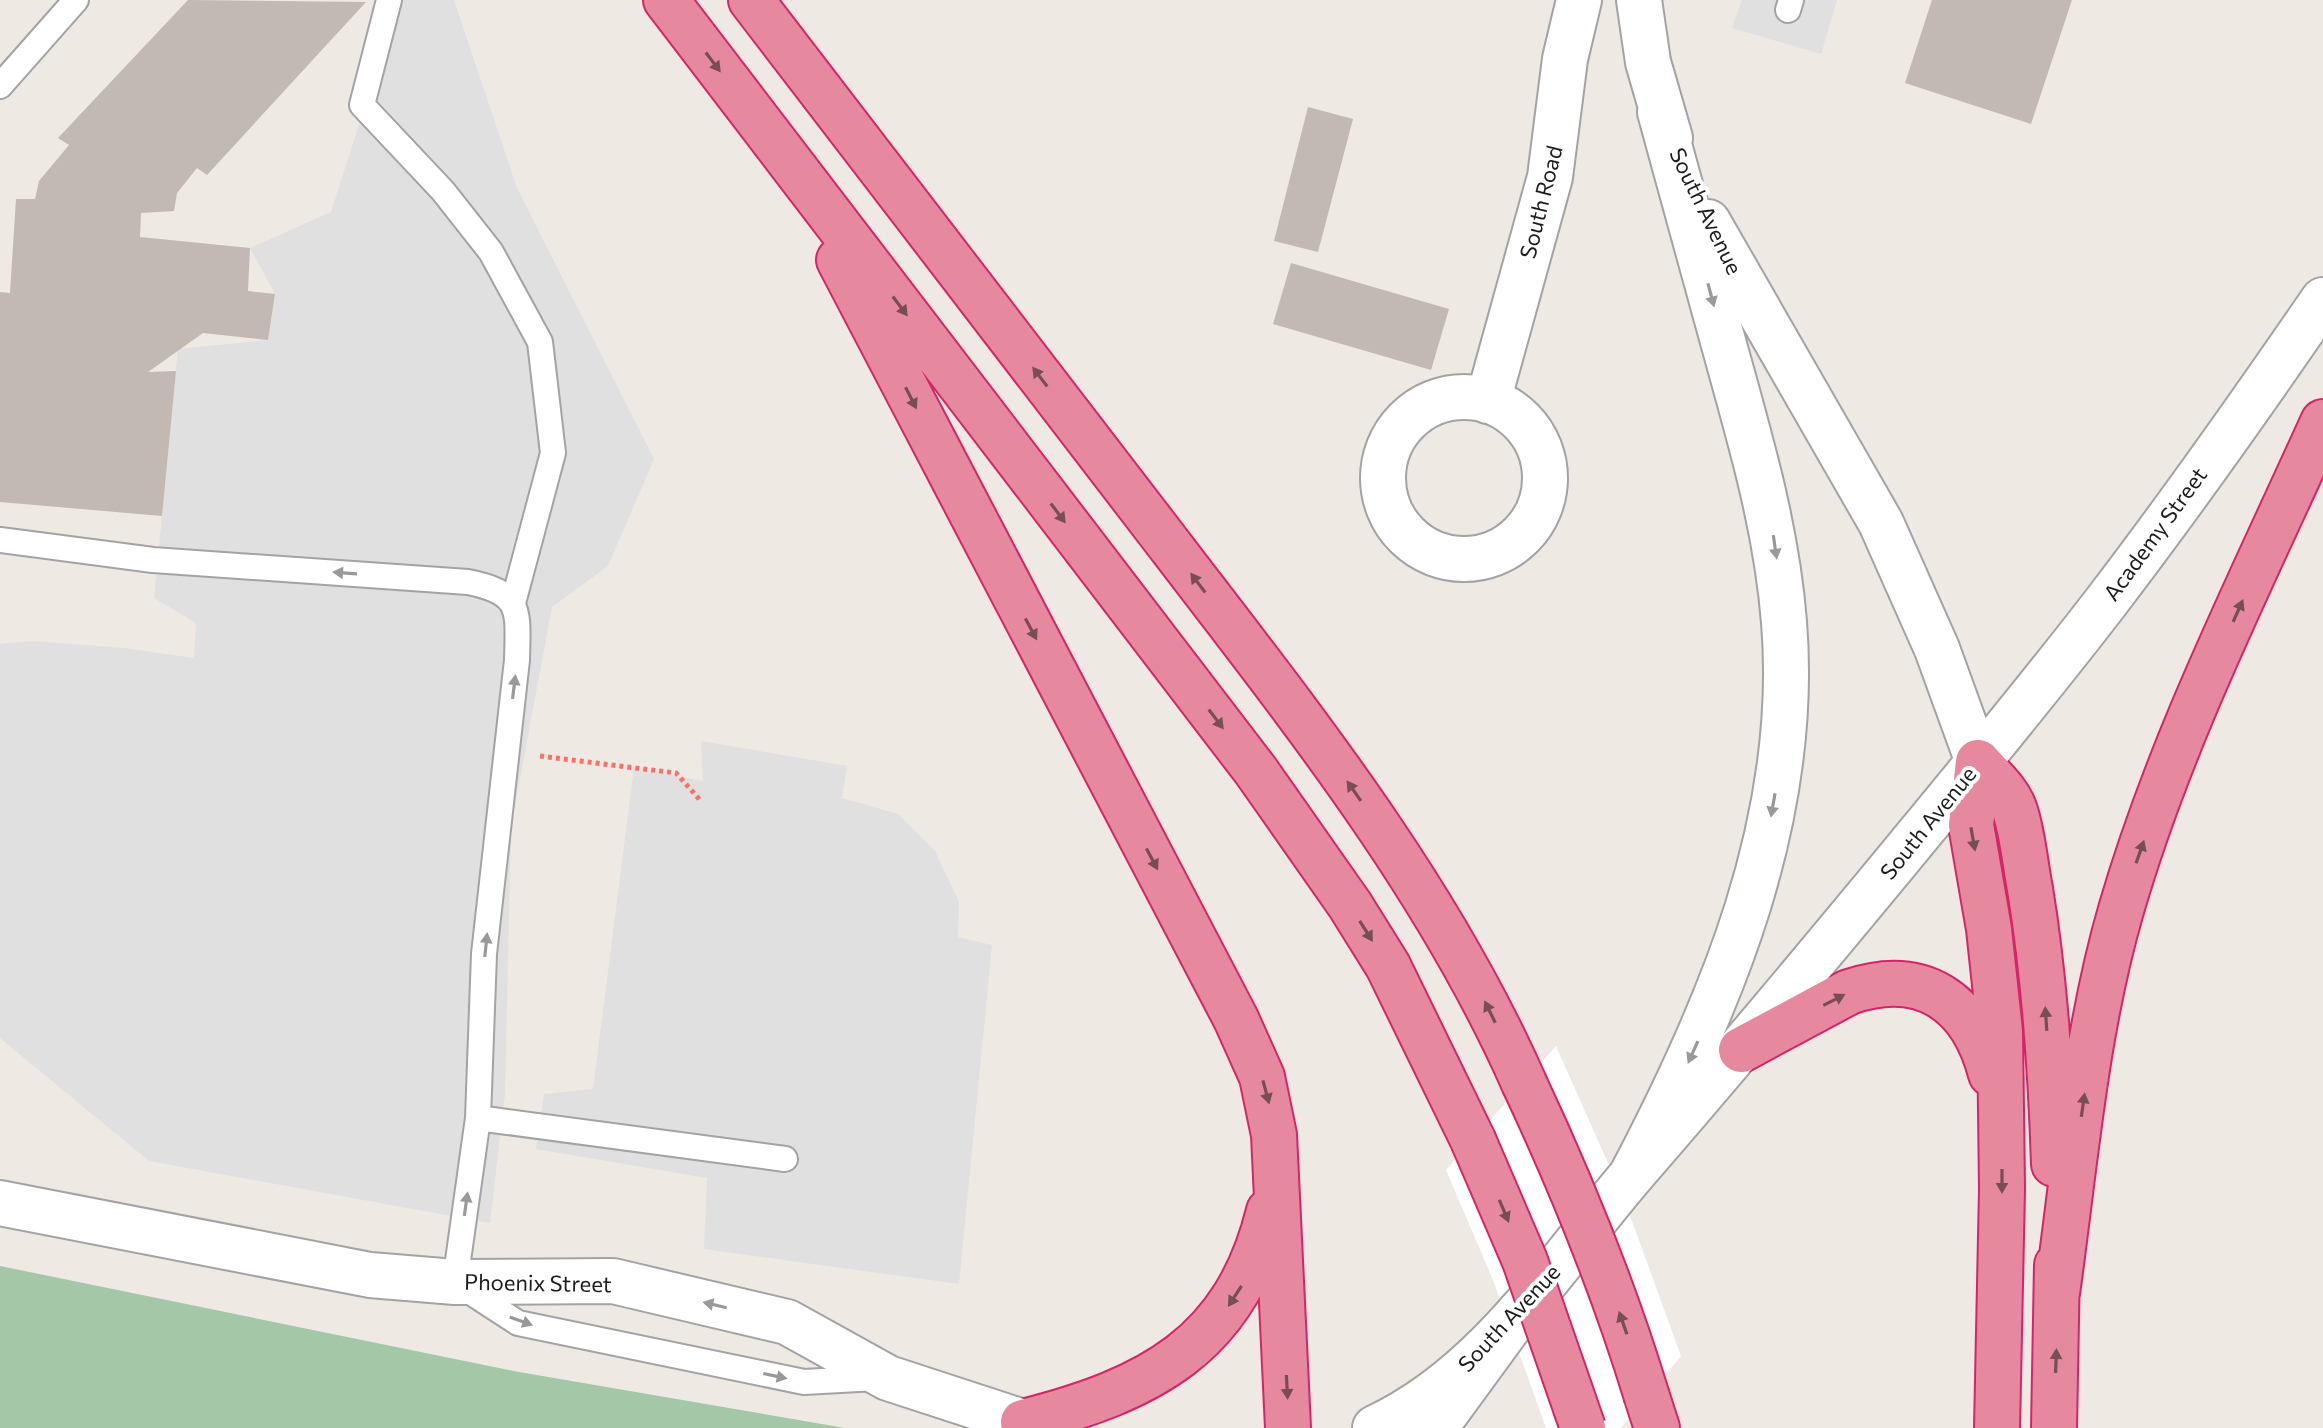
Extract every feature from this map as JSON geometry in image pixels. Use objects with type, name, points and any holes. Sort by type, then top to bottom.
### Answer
[{"type":"highway","points":[[666,0],[1256,771],[1388,966],[1473,1140],[1525,1261],[1583,1428]]},
{"type":"highway","points":[[751,0],[1247,646],[1343,776],[1439,919],[1479,990],[1524,1083],[1587,1225],[1652,1412]]},
{"type":"highway","points":[[785,155],[1250,1046],[1270,1103],[1277,1170],[1288,1428]]},
{"type":"highway","points":[[2057,1293],[2098,1010],[2125,898],[2181,739],[2323,422]]},
{"type":"highway","points":[[1978,762],[1971,825],[2000,1031],[1997,1428]]},
{"type":"highway","points":[[1978,762],[2007,794],[2015,809],[2036,925],[2051,1090],[2057,1293],[2054,1428]]},
{"type":"highway","points":[[1741,1050],[1831,1001],[1867,986],[1900,983],[1931,990],[1960,1011],[1973,1026],[1995,1090],[2001,1136]]},
{"type":"highway","points":[[1040,1425],[1123,1391],[1150,1377],[1193,1346],[1231,1303],[1247,1277],[1265,1228],[1277,1170]]},
{"type":"street","name":"South Road","points":[[1488,401],[1550,177],[1565,59],[1579,0]]},
{"type":"street","name":"South Avenue","points":[[1375,1428],[1401,1416],[1446,1384],[1519,1313],[1978,762],[1937,649],[1881,523],[1709,226],[1681,168],[1660,112],[1648,62],[1639,0]]},
{"type":"street","points":[[1632,1174],[1699,1037],[1748,909],[1779,771],[1785,673],[1785,626],[1773,528],[1660,112]]},
{"type":"street","name":"Academy Street","points":[[1978,762],[2106,602],[2323,300]]},
{"type":"street","name":"Phoenix Street","points":[[0,1203],[370,1275],[455,1282],[613,1281],[787,1322],[888,1378],[1040,1425]]},
{"type":"street","points":[[1435,1428],[1519,1313]]},
{"type":"lane","points":[[0,86],[76,0]]},
{"type":"lane","points":[[389,0],[362,105],[443,191],[491,252],[540,342],[553,453],[513,603],[518,625],[517,660],[484,954],[478,1118],[455,1282],[518,1323],[804,1382],[888,1378]]},
{"type":"lane","points":[[0,540],[153,560],[468,582],[496,588],[513,603]]},
{"type":"lane","points":[[478,1118],[785,1159]]},
{"type":"path","points":[[507,752],[676,773],[701,801]]},
{"type":"green space","points":[[0,1266],[519,1372],[845,1428],[0,1428]]},
{"type":"shaded area","points":[[399,0],[454,0],[517,188],[654,459],[608,566],[552,607],[511,827],[505,1093],[490,1223],[149,1161],[0,1038],[0,644],[32,641],[124,648],[194,658],[196,623],[154,598],[178,349],[268,340],[275,294],[250,248],[331,212]]},
{"type":"shaded area","points":[[1742,0],[1837,0],[1821,54],[1732,28]]},
{"type":"shaded area","points":[[701,741],[847,766],[842,798],[898,814],[935,851],[959,902],[958,937],[992,945],[959,1284],[704,1249],[707,1178],[536,1149],[544,1094],[593,1089],[634,768],[703,781]]},
{"type":"pier","points":[[1556,1046],[1624,1199],[1681,1356],[1621,1428],[1546,1428],[1493,1280],[1446,1170]]},
{"type":"building","points":[[188,0],[366,2],[207,175],[197,168],[177,193],[174,211],[141,213],[140,237],[250,248],[248,291],[275,294],[268,340],[203,333],[148,372],[176,371],[162,516],[0,502],[0,292],[10,293],[16,199],[35,199],[39,181],[69,145],[58,138]]},
{"type":"building","points":[[1932,0],[2072,0],[2031,124],[1905,83]]},
{"type":"building","points":[[1308,107],[1353,119],[1318,252],[1274,241]]},
{"type":"building","points":[[1291,263],[1449,309],[1431,370],[1273,324]]}]
